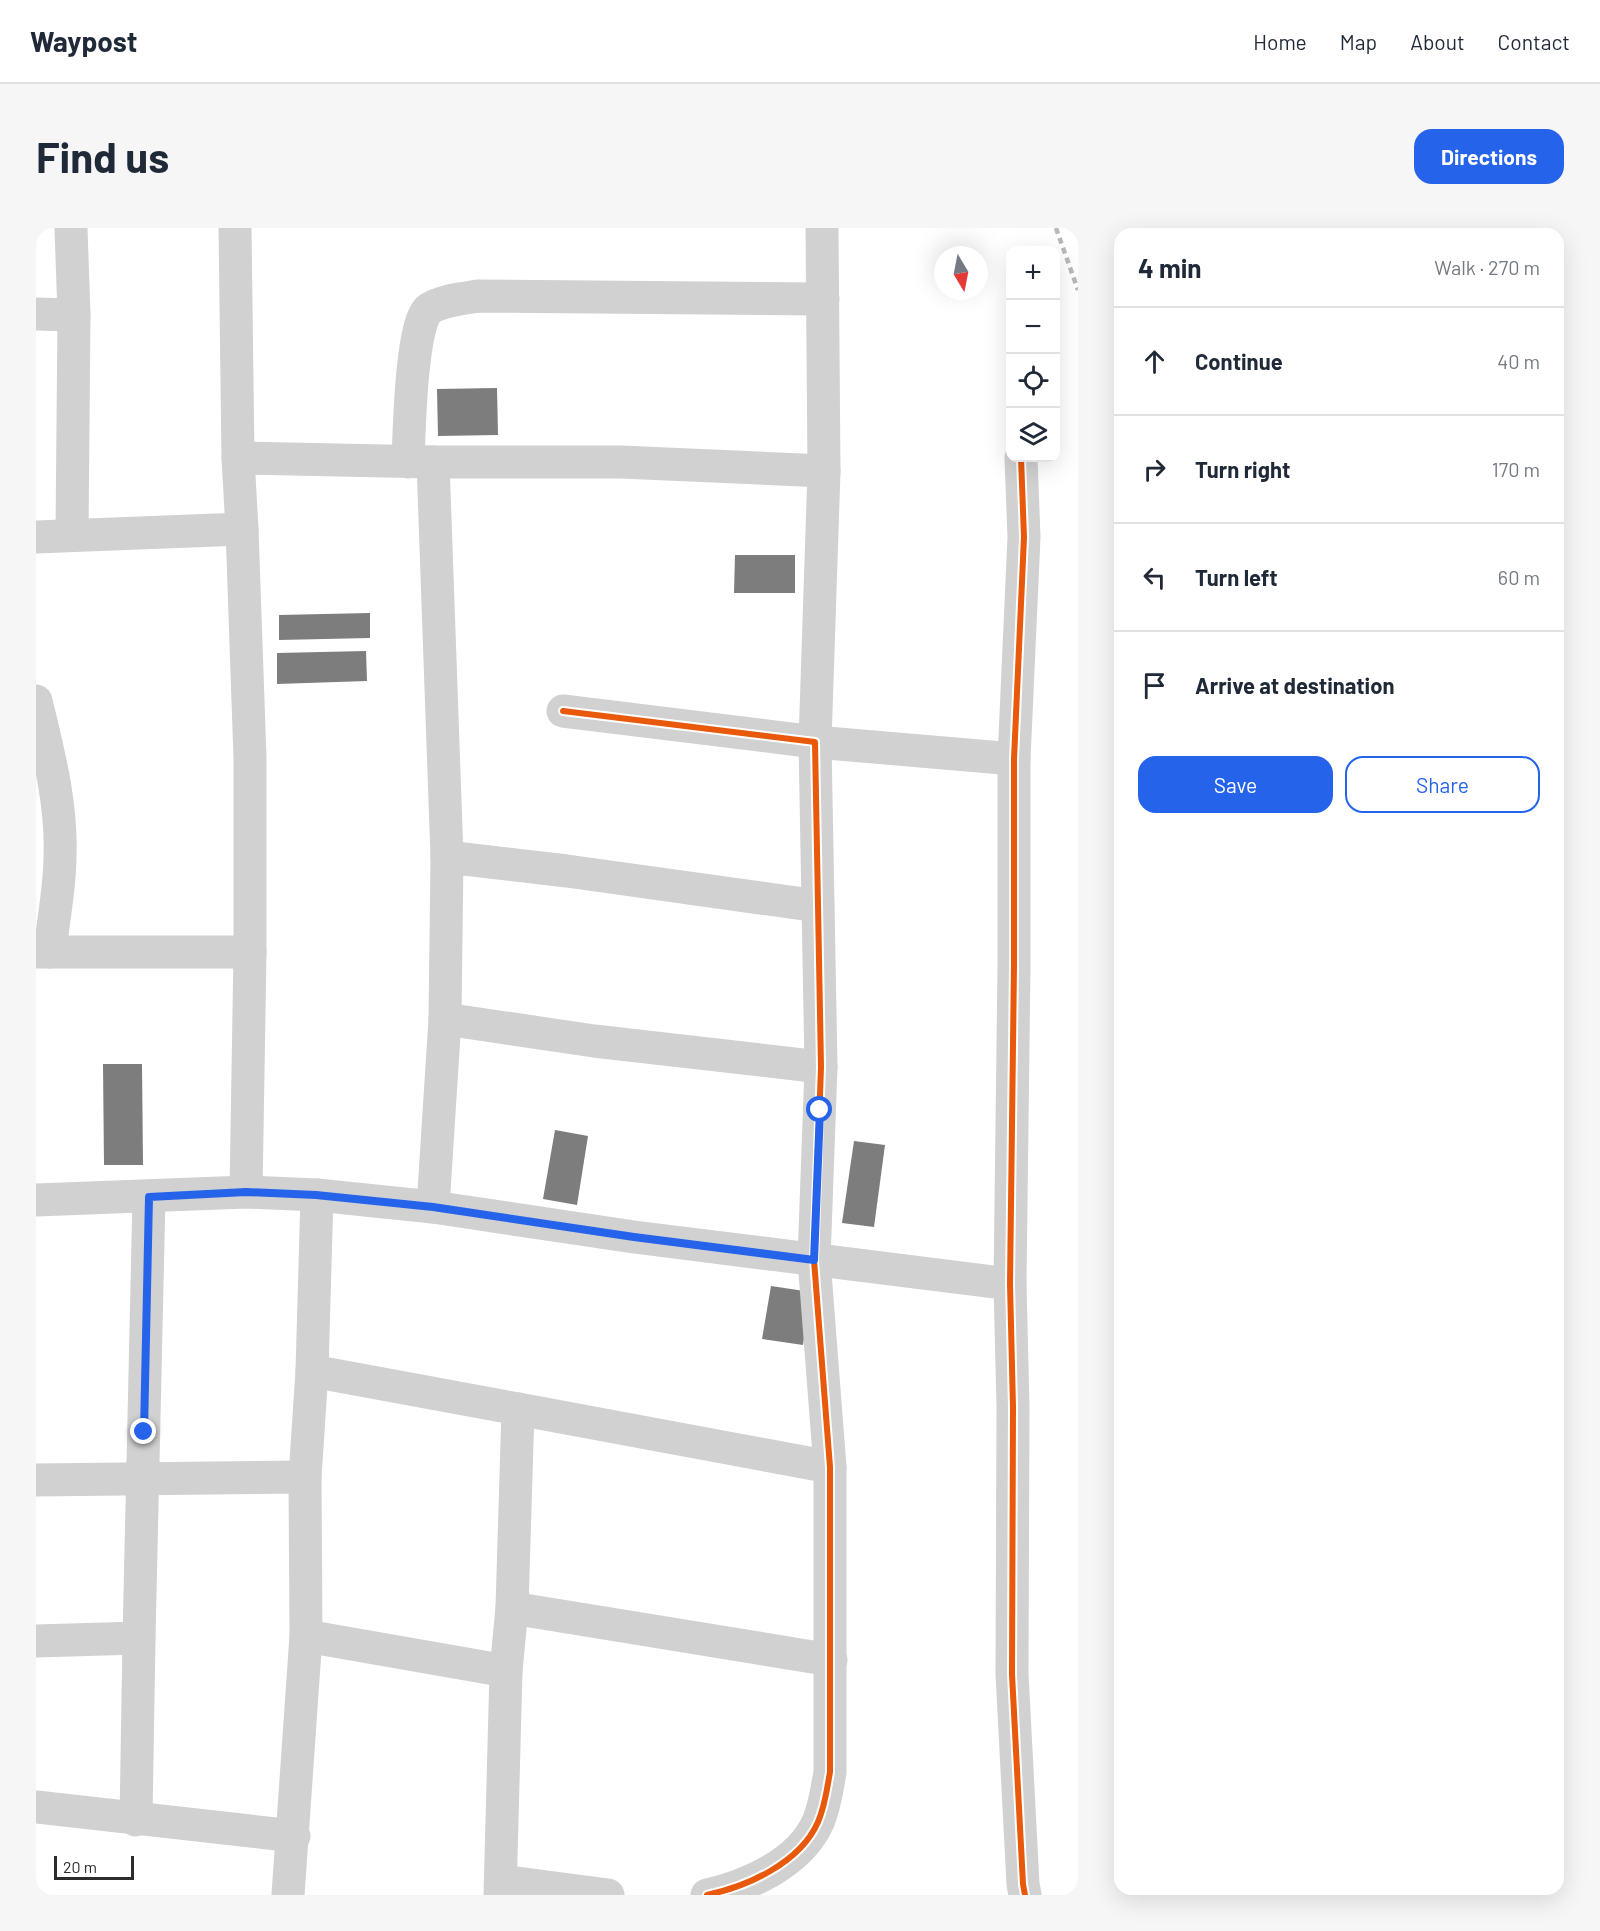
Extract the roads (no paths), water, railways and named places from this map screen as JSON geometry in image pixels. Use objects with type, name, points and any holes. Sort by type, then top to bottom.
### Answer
[{"type":"street","points":[[71,228],[74,315],[72,534]]},
{"type":"street","points":[[235,228],[238,458],[250,758],[246,1192]]},
{"type":"street","points":[[707,1895],[742,1884],[782,1863],[803,1845],[817,1824],[825,1802],[830,1772],[830,1467],[814,1260],[821,1067],[815,742],[824,471],[822,228]]},
{"type":"street","points":[[433,1207],[445,1019],[447,857],[420,462],[415,355],[420,325],[427,310],[443,302],[478,296],[823,299]]},
{"type":"street","points":[[36,314],[74,315]]},
{"type":"street","points":[[238,458],[420,462],[621,462],[824,471]]},
{"type":"street","points":[[1020,1891],[1012,1674],[1013,1407],[1010,1284],[1014,759],[1024,537],[1021,462]]},
{"type":"street","points":[[36,537],[242,529]]},
{"type":"street","points":[[36,701],[54,781],[60,857],[43,952],[250,952]]},
{"type":"street","points":[[562,711],[815,742],[1014,759]]},
{"type":"street","points":[[447,857],[578,872],[818,906]]},
{"type":"street","points":[[445,1019],[594,1041],[821,1067]]},
{"type":"street","points":[[36,1200],[246,1192],[316,1195],[433,1207],[634,1237],[1010,1284]]},
{"type":"street","points":[[288,1895],[294,1836],[306,1636],[305,1477],[312,1371],[316,1195]]},
{"type":"street","points":[[136,1820],[149,1197]]},
{"type":"street","points":[[312,1371],[830,1467]]},
{"type":"street","points":[[518,1409],[512,1608],[506,1671],[500,1888],[608,1895]]},
{"type":"street","points":[[36,1480],[305,1477]]},
{"type":"street","points":[[512,1608],[831,1660]]},
{"type":"street","points":[[306,1636],[506,1671]]},
{"type":"street","points":[[36,1641],[139,1638]]},
{"type":"street","points":[[36,1807],[294,1836]]},
{"type":"railway","points":[[1056,228],[1078,290]]}]
